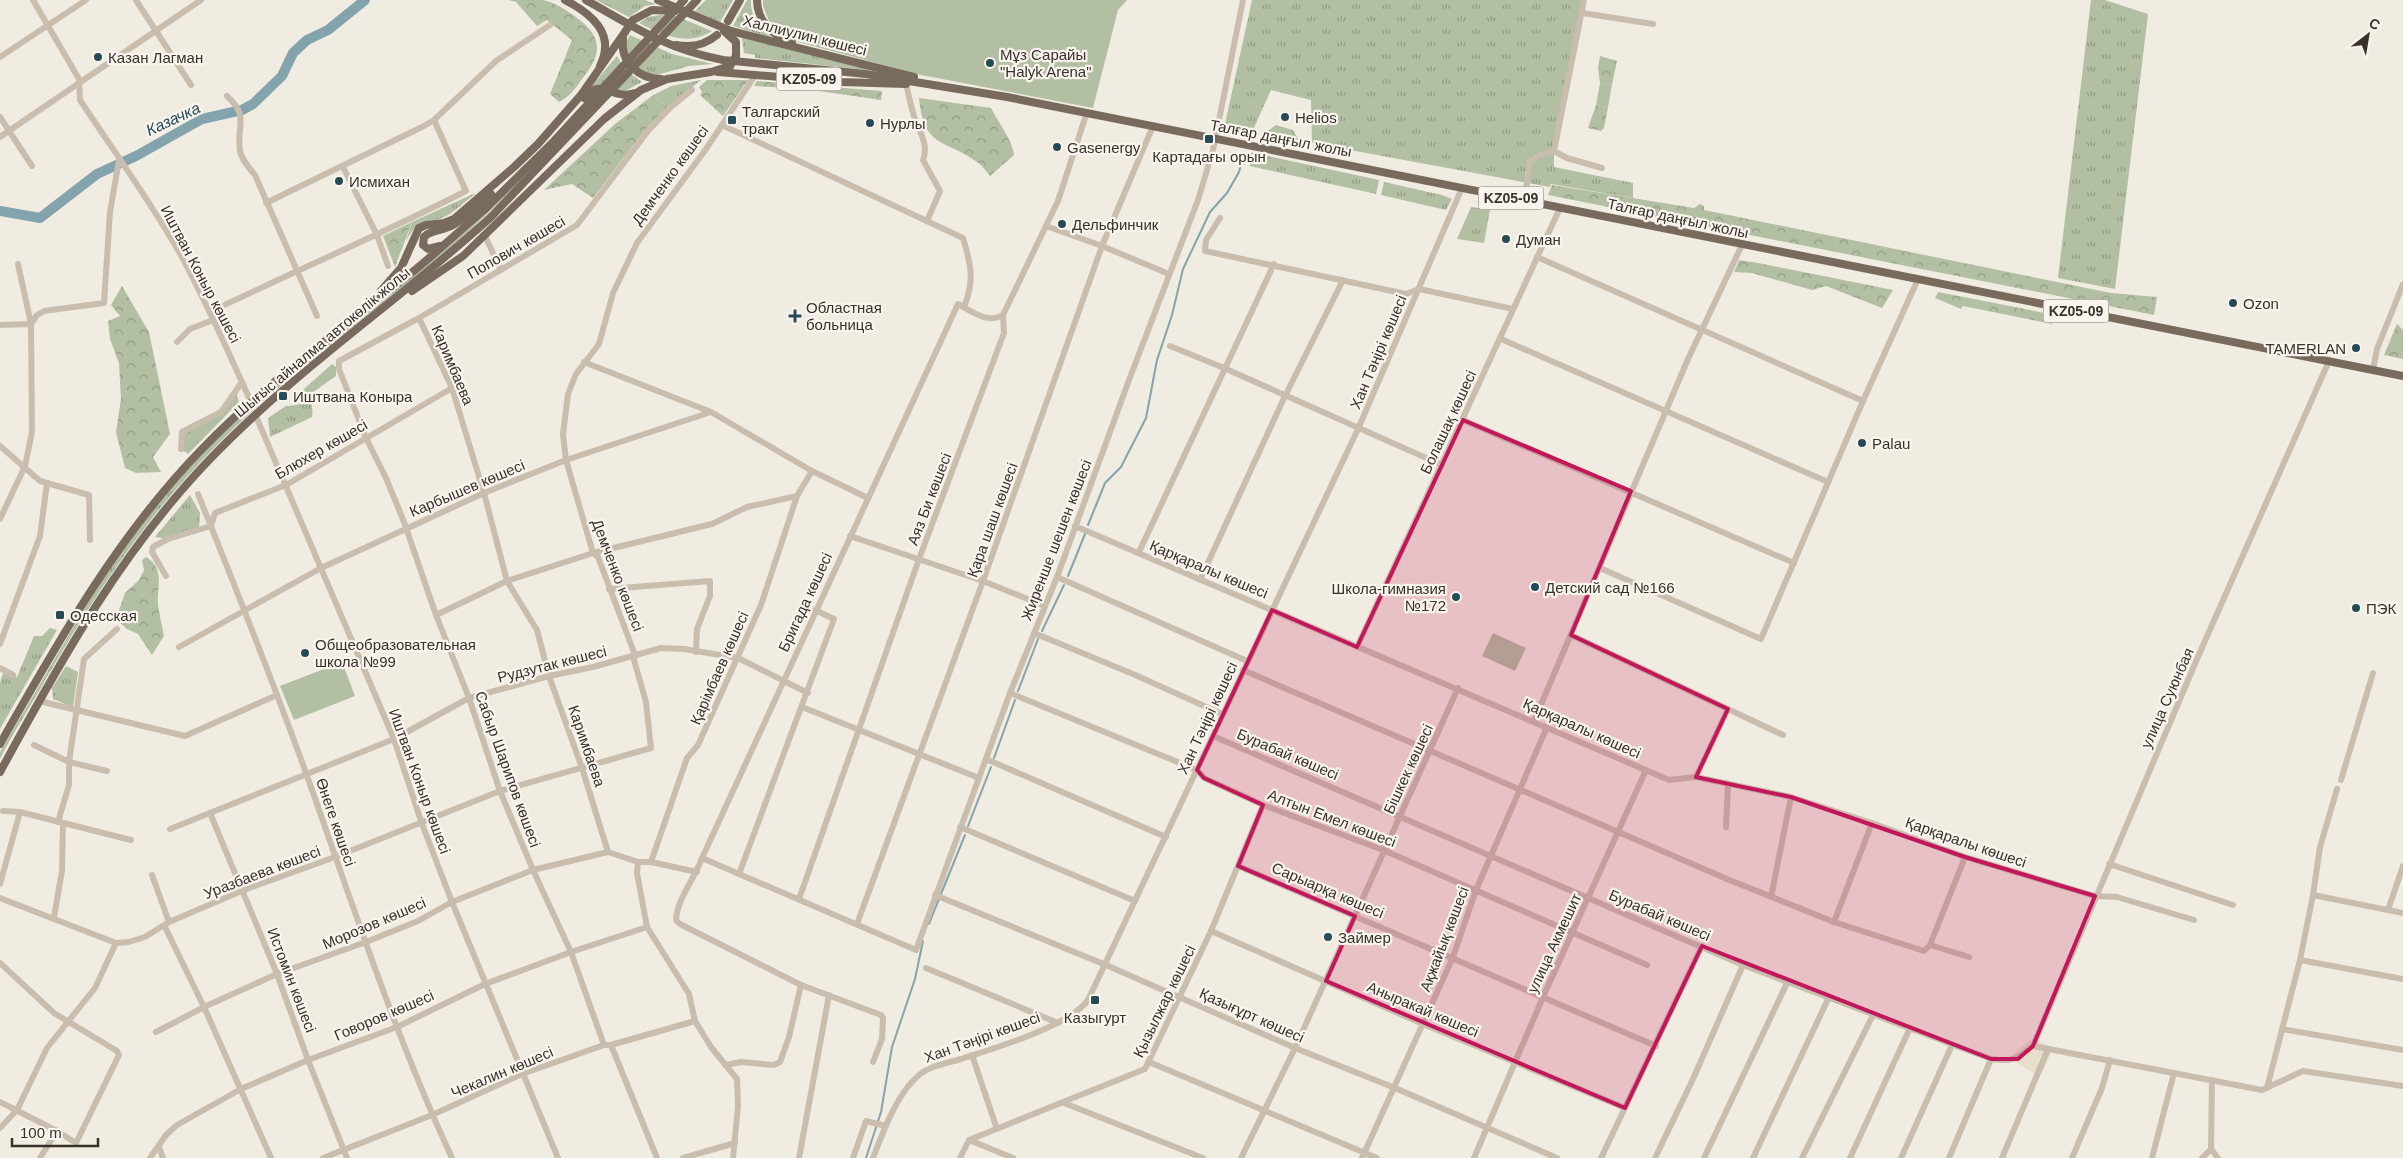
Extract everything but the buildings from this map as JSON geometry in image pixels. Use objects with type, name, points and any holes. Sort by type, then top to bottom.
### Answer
[{"type":"main road","points":[[566,0],[595,20],[604,35],[604,54],[594,78]]},
{"type":"main road","name":"Халлиулин көшесі","points":[[586,0],[637,29],[680,50],[723,60],[866,74],[948,86]]},
{"type":"main road","name":"Халлиулин көшесі","points":[[658,0],[692,16],[731,30],[948,86]]},
{"type":"main road","name":"Шығыс айналма автокөлік жолы","points":[[0,744],[99,576],[159,496],[202,448],[292,366],[404,279],[484,210],[554,141],[684,0]]},
{"type":"main road","name":"Шығыс айналма автокөлік жолы","points":[[0,772],[90,615],[136,546],[191,479],[255,414],[300,375],[389,304],[490,217],[697,0]]},
{"type":"main road","points":[[728,21],[740,0]]},
{"type":"main road","points":[[757,0],[757,10],[763,22],[770,30],[789,42],[822,54]]},
{"type":"main road","points":[[351,319],[395,276],[406,259],[419,228],[426,224],[451,220],[470,207],[538,144],[594,78],[633,20],[652,10],[670,10],[692,16]]},
{"type":"main road","points":[[450,240],[432,250],[423,243],[427,234],[452,226],[477,208],[542,146],[592,90],[601,88],[626,95],[667,79],[711,72],[730,66],[736,56],[736,42],[729,33],[715,25]]},
{"type":"main road","points":[[637,29],[672,44],[688,47],[702,44],[717,35]]},
{"type":"main road","points":[[624,35],[622,51],[631,66],[647,77],[667,79]]},
{"type":"main road","name":"KZ05-09","points":[[711,72],[841,82],[948,86]]},
{"type":"main road","name":"Талғар даңғыл жолы","points":[[948,86],[1087,112],[1742,245],[2403,376]]},
{"type":"main road","points":[[389,304],[436,276],[485,236],[604,119],[641,90]]},
{"type":"street","name":"Иштван Коныр көшесі","points":[[33,0],[80,83],[80,100],[180,253],[210,312],[251,402]]},
{"type":"street","points":[[0,57],[86,0]]},
{"type":"street","points":[[136,0],[191,85]]},
{"type":"street","points":[[0,137],[201,0]]},
{"type":"street","name":"Жиренше шешен көшесі","points":[[857,924],[916,950],[1010,693],[1057,577],[1198,200],[1213,150],[1242,0]]},
{"type":"street","points":[[1554,151],[1584,0]]},
{"type":"street","points":[[1582,12],[1653,24]]},
{"type":"street","points":[[266,202],[343,167],[434,120],[496,61],[550,25]]},
{"type":"street","name":"Демченко көшесі","points":[[651,748],[646,702],[634,660],[635,655],[598,557],[593,553],[566,460],[564,434],[568,394],[584,362],[599,344],[613,293],[637,243],[722,125],[756,74]]},
{"type":"street","points":[[722,125],[928,221],[940,191],[923,160],[927,151],[915,120],[906,84]]},
{"type":"street","name":"Попович көшесі","points":[[339,360],[419,318],[577,226],[648,131],[671,107],[692,90]]},
{"type":"street","points":[[226,96],[240,111],[240,152],[254,175],[298,269],[317,316]]},
{"type":"street","name":"Аяз Би көшесі","points":[[799,899],[919,559],[1004,333],[1003,315],[1058,201],[1087,112]]},
{"type":"street","points":[[0,117],[32,166]]},
{"type":"street","points":[[210,312],[298,269],[377,235],[466,191],[434,120]]},
{"type":"street","name":"Қара шаш көшесі","points":[[857,924],[921,753],[1102,246],[1153,126]]},
{"type":"street","points":[[1525,201],[1529,162],[1539,155],[1554,151],[1567,158],[1602,168]]},
{"type":"street","points":[[31,324],[36,315],[44,311],[104,303],[110,212],[119,160]]},
{"type":"street","points":[[343,167],[377,235],[388,266]]},
{"type":"street","name":"Хан Тәңірі көшесі","points":[[873,1158],[879,1124],[910,1084],[926,1070],[972,1056],[1058,1023],[1084,1006],[1106,965],[1222,714],[1358,429],[1462,188]]},
{"type":"street","name":"Болашақ көшесі","points":[[1357,647],[1560,208]]},
{"type":"street","points":[[1220,218],[1206,240],[1205,250],[1406,294],[1419,289],[1514,310]]},
{"type":"street","name":"Бригада көшесі","points":[[801,985],[680,924],[676,920],[676,911],[697,872],[782,681],[868,498],[961,305],[971,290],[972,277],[963,238],[928,221]]},
{"type":"street","points":[[1046,226],[1102,246],[1169,274]]},
{"type":"street","points":[[485,236],[501,270]]},
{"type":"street","points":[[1534,721],[1666,411],[1742,245]]},
{"type":"street","points":[[1537,257],[1863,401]]},
{"type":"street","points":[[1,516],[25,466],[32,432],[31,324],[18,264]]},
{"type":"street","points":[[1139,552],[1274,264]]},
{"type":"street","points":[[1600,568],[1761,639],[1863,401],[1918,279]]},
{"type":"street","points":[[1200,580],[1285,396],[1343,280]]},
{"type":"street","points":[[2373,370],[2377,349],[2403,284]]},
{"type":"street","points":[[961,305],[987,319],[1003,315]]},
{"type":"street","name":"Каримбаева","points":[[419,318],[452,388],[484,493],[507,581],[537,630],[549,676],[582,768],[608,852]]},
{"type":"street","points":[[177,342],[190,329],[213,320]]},
{"type":"street","points":[[0,325],[31,324]]},
{"type":"street","points":[[1501,339],[1828,482]]},
{"type":"street","points":[[1170,346],[1442,465]]},
{"type":"street","name":"Сабыр Шарипов көшесі","points":[[339,360],[339,369],[366,438],[386,478],[436,615],[469,698],[500,791],[533,870],[571,952],[604,1045]]},
{"type":"street","name":"улица Суюнбая","points":[[2033,1046],[2197,659],[2329,361]]},
{"type":"street","points":[[584,362],[711,412],[812,471],[868,498]]},
{"type":"street","points":[[181,449],[182,432],[221,412],[242,382]]},
{"type":"street","name":"Блюхер көшесі","points":[[211,526],[215,513],[286,485],[452,388]]},
{"type":"street","name":"Карбышев көшесі","points":[[179,647],[321,568],[484,493],[566,460],[711,412]]},
{"type":"street","name":"Иштван Коныр көшесі","points":[[255,414],[394,740],[422,824],[452,902],[558,1158]]},
{"type":"street","points":[[1463,420],[1794,563]]},
{"type":"street","points":[[0,446],[40,481],[89,494],[90,540]]},
{"type":"street","name":"Қарімбаев көшесі","points":[[651,862],[686,758],[698,745],[738,658],[761,605],[797,496],[812,471]]},
{"type":"street","points":[[0,644],[40,536],[48,483]]},
{"type":"street","name":"Өнеге көшесі","points":[[198,494],[306,774],[397,1026],[432,1115],[452,1158]]},
{"type":"street","points":[[436,615],[507,581],[593,553],[712,524],[747,507],[797,496]]},
{"type":"street","points":[[166,576],[152,552],[152,547],[168,539],[211,526]]},
{"type":"street","name":"Қарқаралы көшесі","points":[[1075,526],[1670,780],[1696,777],[1791,797],[1872,823],[1965,857],[2095,896],[2117,897],[2194,920]]},
{"type":"street","points":[[850,536],[983,581],[1045,606]]},
{"type":"street","points":[[1057,577],[1247,661]]},
{"type":"street","points":[[609,588],[710,581],[710,596],[697,629],[696,652]]},
{"type":"street","points":[[739,874],[834,619],[815,610]]},
{"type":"street","points":[[54,917],[62,871],[60,822],[69,785],[70,762],[84,659],[116,629]]},
{"type":"street","name":"Бурабай көшесі","points":[[1034,633],[1134,674],[1222,714]]},
{"type":"street","points":[[1571,634],[1783,735]]},
{"type":"street","name":"Рудзутак көшесі","points":[[170,829],[394,740],[469,698],[661,648],[738,658],[808,693]]},
{"type":"street","points":[[0,668],[13,675]]},
{"type":"street","points":[[1243,670],[1617,832],[1834,922],[1924,951],[1930,946],[1965,857]]},
{"type":"street","points":[[2341,780],[2373,673]]},
{"type":"street","name":"Бішкек көшесі","points":[[1241,1158],[1326,981],[1383,850],[1401,816],[1458,688]]},
{"type":"street","name":"Алтын Емел көшесі","points":[[1010,693],[1197,770],[1204,778],[1263,805],[1383,850],[1647,964]]},
{"type":"street","points":[[39,701],[185,736],[276,695]]},
{"type":"street","points":[[802,707],[921,753],[979,778]]},
{"type":"street","points":[[1696,777],[1728,709]]},
{"type":"street","name":"Ақжайық көшесі","points":[[1363,1155],[1453,958],[1476,890],[1547,727]]},
{"type":"street","name":"Бурабай көшесі","points":[[1213,736],[1743,965],[1991,1059]]},
{"type":"street","points":[[34,745],[70,762],[107,770]]},
{"type":"street","name":"Уразбаева көшесі","points":[[116,943],[129,942],[145,937],[167,924],[244,890],[422,824],[500,791],[651,748]]},
{"type":"street","points":[[986,759],[1166,837]]},
{"type":"street","name":"улица Акмешит","points":[[1474,1158],[1543,997],[1646,770]]},
{"type":"street","points":[[1726,827],[1728,784]]},
{"type":"street","points":[[2264,1089],[2300,960],[2320,847],[2337,790]]},
{"type":"street","points":[[1771,896],[1791,797]]},
{"type":"street","name":"Қызылжар көшесі","points":[[970,1140],[1145,1069],[1211,931],[1263,805]]},
{"type":"street","points":[[4,811],[20,812],[131,840]]},
{"type":"street","points":[[0,884],[20,812]]},
{"type":"street","name":"Истомин көшесі","points":[[210,813],[244,890],[347,1158]]},
{"type":"street","points":[[1834,922],[1872,823]]},
{"type":"street","points":[[960,827],[1135,901]]},
{"type":"street","points":[[608,852],[638,862],[651,862],[697,872]]},
{"type":"street","name":"Морозов көшесі","points":[[156,1032],[204,1007],[277,974],[418,921],[452,902],[533,870],[608,852]]},
{"type":"street","points":[[702,858],[857,924]]},
{"type":"street","points":[[638,862],[637,874],[647,927],[689,994],[695,1022],[738,1080],[738,1106],[733,1158]]},
{"type":"street","points":[[2109,864],[2233,905]]},
{"type":"street","name":"Сарыарқа көшесі","points":[[1238,866],[1656,1046]]},
{"type":"street","points":[[2388,910],[2403,866]]},
{"type":"street","points":[[152,875],[167,924],[270,1158]]},
{"type":"street","name":"Қазығұрт көшесі","points":[[935,895],[1106,965],[1295,1048],[1557,1158]]},
{"type":"street","points":[[2313,895],[2403,914]]},
{"type":"street","points":[[0,898],[54,917],[73,927],[116,943],[95,988],[47,1048],[17,1110],[0,1128]]},
{"type":"street","name":"Говоров көшесі","points":[[150,1158],[166,1135],[177,1125],[241,1089],[308,1060],[397,1026],[485,984],[571,952],[647,927]]},
{"type":"street","name":"Аныракай көшесі","points":[[1211,931],[1423,1024],[1625,1108]]},
{"type":"street","points":[[1601,1158],[1702,946]]},
{"type":"street","points":[[1930,946],[1969,957]]},
{"type":"street","points":[[2300,960],[2403,978]]},
{"type":"street","points":[[0,962],[54,1013],[117,1051],[119,1056],[76,1143],[57,1131],[0,1102]]},
{"type":"street","points":[[1655,1158],[1693,1079],[1743,965]]},
{"type":"street","points":[[926,968],[1058,1023]]},
{"type":"street","points":[[1704,1158],[1788,981]]},
{"type":"street","points":[[726,1065],[741,1062],[774,1065],[780,1062],[789,1037],[801,985],[877,1012],[883,1018],[882,1039],[873,1062]]},
{"type":"street","points":[[799,1158],[829,995]]},
{"type":"street","points":[[1753,1158],[1829,998]]},
{"type":"street","points":[[1802,1158],[1873,1015]]},
{"type":"street","name":"Чекалин көшесі","points":[[323,1158],[343,1148],[432,1115],[522,1074],[604,1045],[611,1045],[695,1022]]},
{"type":"street","points":[[1850,1158],[1910,1028]]},
{"type":"street","points":[[2282,1029],[2403,1050]]},
{"type":"street","points":[[611,1045],[657,1158]]},
{"type":"street","points":[[1901,1158],[1952,1045]]},
{"type":"street","points":[[1950,1158],[1991,1059],[2004,1061],[2018,1058],[2033,1046],[2264,1089],[2303,1071],[2403,1086]]},
{"type":"street","points":[[2002,1158],[2048,1049]]},
{"type":"street","points":[[972,1056],[997,1129]]},
{"type":"street","points":[[2072,1158],[2102,1088],[2110,1060]]},
{"type":"street","points":[[1150,1062],[1363,1155],[1377,1158]]},
{"type":"street","points":[[2152,1158],[2174,1073]]},
{"type":"street","points":[[2202,1158],[2210,1149],[2213,1124],[2212,1080]]},
{"type":"street","points":[[1064,1103],[1203,1158]]},
{"type":"street","points":[[853,1158],[866,1121],[879,1124]]},
{"type":"street","points":[[40,1158],[57,1131]]},
{"type":"street","points":[[960,1158],[970,1140],[1013,1158]]},
{"type":"street","points":[[683,1158],[735,1143]]},
{"type":"street","points":[[159,1147],[163,1158]]},
{"type":"street","points":[[2210,1149],[2218,1158]]},
{"type":"highlighted area","points":[[1463,420],[1631,491],[1571,635],[1728,709],[1696,777],[1791,797],[1965,857],[2095,896],[2033,1046],[2018,1059],[1991,1059],[1702,946],[1625,1108],[1326,981],[1355,916],[1238,866],[1263,805],[1204,778],[1197,770],[1272,610],[1357,647]]},
{"type":"green space","points":[[508,0],[543,0],[557,5],[587,26],[596,40],[596,56],[592,65],[574,90],[559,102],[550,94],[572,40],[547,20],[537,26],[516,2]]},
{"type":"green space","points":[[596,0],[645,0],[656,4],[645,6],[629,17]]},
{"type":"green space","points":[[706,0],[733,0],[720,22],[695,11]]},
{"type":"green space","points":[[747,0],[751,0],[752,12],[757,22],[772,38],[733,26]]},
{"type":"green space","name":"Мұз Сарайы \"Halyk Arena\"","points":[[763,0],[1127,0],[1118,10],[1093,108],[921,75],[798,42],[771,26],[763,6]]},
{"type":"green space","points":[[1252,0],[1584,0],[1554,151],[1554,167],[1633,183],[1633,198],[1551,184],[1550,187],[1312,143],[1311,100],[1271,90],[1252,132],[1225,124]]},
{"type":"green space","points":[[2091,0],[2105,0],[2148,14],[2115,289],[2058,278]]},
{"type":"green space","points":[[660,15],[676,16],[712,31],[703,36],[684,39],[657,32],[639,23],[648,17]]},
{"type":"green space","points":[[630,35],[672,54],[713,64],[689,66],[657,75],[644,72],[627,59],[626,42]]},
{"type":"green space","points":[[742,38],[868,68],[868,70],[755,58],[755,55],[744,53]]},
{"type":"green space","points":[[617,56],[626,70],[642,82],[623,92],[597,85],[589,89]]},
{"type":"green space","points":[[1600,56],[1617,61],[1612,85],[1600,83],[1598,68]]},
{"type":"green space","points":[[701,80],[668,106],[652,96],[671,86]]},
{"type":"green space","points":[[707,80],[748,80],[723,116],[700,95],[702,92],[699,87]]},
{"type":"green space","points":[[757,81],[882,91],[881,100],[805,89],[754,86]]},
{"type":"green space","points":[[1600,83],[1612,85],[1608,107],[1596,105]]},
{"type":"green space","points":[[652,96],[668,106],[645,130],[593,198],[572,184],[544,190],[615,124]]},
{"type":"green space","points":[[919,98],[991,108],[1008,138],[1014,155],[990,176],[979,163],[938,140],[931,134],[922,114]]},
{"type":"green space","points":[[1596,105],[1608,107],[1604,128],[1601,131],[1588,128]]},
{"type":"green space","points":[[1276,125],[1293,130],[1301,144],[1261,136]]},
{"type":"green space","points":[[573,128],[508,194],[457,242],[271,395],[193,470],[146,525],[104,584],[0,759],[0,752],[101,580],[163,497],[215,440],[295,369],[439,254]]},
{"type":"green space","points":[[1249,152],[1379,180],[1376,194],[1250,166]]},
{"type":"green space","points":[[1384,182],[1452,199],[1446,210],[1381,195]]},
{"type":"green space","points":[[1552,185],[1694,208],[1700,204],[1704,206],[1704,210],[2111,293],[2157,297],[2154,315],[1548,195]]},
{"type":"green space","points":[[475,194],[443,218],[426,221],[417,226],[406,241],[412,222]]},
{"type":"green space","points":[[1471,207],[1490,210],[1484,243],[1457,239]]},
{"type":"green space","points":[[412,222],[395,267],[383,236]]},
{"type":"green space","points":[[1739,260],[1893,290],[1882,308],[1826,286],[1812,290],[1752,273],[1734,272]]},
{"type":"green space","points":[[122,286],[149,332],[170,434],[153,457],[161,472],[136,473],[125,468],[116,432],[121,399],[119,363],[110,339],[108,321],[120,316],[111,305]]},
{"type":"green space","points":[[1938,292],[2055,315],[2052,324],[1963,306],[1961,309],[1935,298]]},
{"type":"green space","points":[[2397,324],[2403,330],[2403,359],[2384,355]]},
{"type":"green space","points":[[332,364],[336,367],[336,376],[299,402],[296,396]]},
{"type":"green space","points":[[236,391],[239,402],[188,454],[181,449],[182,432],[221,412]]},
{"type":"green space","points":[[312,397],[312,417],[270,437],[268,418],[286,406],[297,405]]},
{"type":"green space","points":[[190,495],[200,513],[199,530],[168,539],[155,537]]},
{"type":"green space","points":[[146,557],[156,566],[158,572],[158,604],[164,636],[152,655],[138,634],[127,629],[116,619],[125,593],[139,580],[144,570],[142,560]]},
{"type":"green space","points":[[50,628],[57,630],[0,729],[0,683],[3,673],[17,677],[34,636],[42,636]]},
{"type":"green space","points":[[1493,633],[1526,648],[1515,671],[1482,656]]},
{"type":"green space","points":[[342,662],[355,696],[294,720],[280,686]]},
{"type":"green space","points":[[66,666],[78,672],[73,707],[53,699],[52,688]]},
{"type":"shaded area","points":[[2032,1038],[2054,1048],[2040,1077],[2008,1058]]},
{"type":"waterway","name":"Казачка","points":[[0,211],[40,218],[97,174],[136,156],[202,119],[242,110],[253,104],[282,76],[293,53],[307,40],[328,30],[365,0]]},
{"type":"waterway","points":[[1088,525],[1105,483],[1121,467],[1146,418],[1157,360],[1172,315],[1183,269],[1210,212],[1227,193],[1239,172],[1242,161]]},
{"type":"waterway","points":[[1068,576],[1085,534]]},
{"type":"waterway","points":[[1042,631],[1064,585]]},
{"type":"waterway","points":[[1018,691],[1038,639]]},
{"type":"waterway","points":[[994,758],[1015,700]]},
{"type":"waterway","points":[[968,826],[991,767]]},
{"type":"waterway","points":[[941,894],[965,835]]},
{"type":"waterway","points":[[929,924],[939,899]]},
{"type":"waterway","points":[[866,1158],[881,1112],[892,1047],[915,979],[923,941]]},
{"type":"place","name":"Казан Лагман","points":[[98,57]]},
{"type":"place","name":"Мұз Сарайы \"Halyk Arena\"","points":[[990,63]]},
{"type":"place","name":"Helios","points":[[1285,117]]},
{"type":"place","name":"Талгарский тракт","points":[[732,120]]},
{"type":"place","name":"Нурлы","points":[[870,123]]},
{"type":"place","name":"Картадағы орын","points":[[1209,139]]},
{"type":"place","name":"Gasenergy","points":[[1057,147]]},
{"type":"place","name":"Исмихан","points":[[339,181]]},
{"type":"place","name":"Дельфинчик","points":[[1062,224]]},
{"type":"place","name":"Думан","points":[[1506,239]]},
{"type":"place","name":"Ozon","points":[[2233,303]]},
{"type":"place","name":"Областная больница","points":[[795,316]]},
{"type":"place","name":"TAMERLAN","points":[[2356,348]]},
{"type":"place","name":"Иштвана Коныра","points":[[283,396]]},
{"type":"place","name":"Palau","points":[[1862,443]]},
{"type":"place","name":"Детский сад №166","points":[[1535,587]]},
{"type":"place","name":"Школа-гимназия №172","points":[[1456,597]]},
{"type":"place","name":"ПЭК","points":[[2356,608]]},
{"type":"place","name":"Одесская","points":[[60,615]]},
{"type":"place","name":"Общеобразовательная школа №99","points":[[305,653]]},
{"type":"place","name":"Займер","points":[[1328,937]]},
{"type":"place","name":"Казыгурт","points":[[1095,1000]]}]
